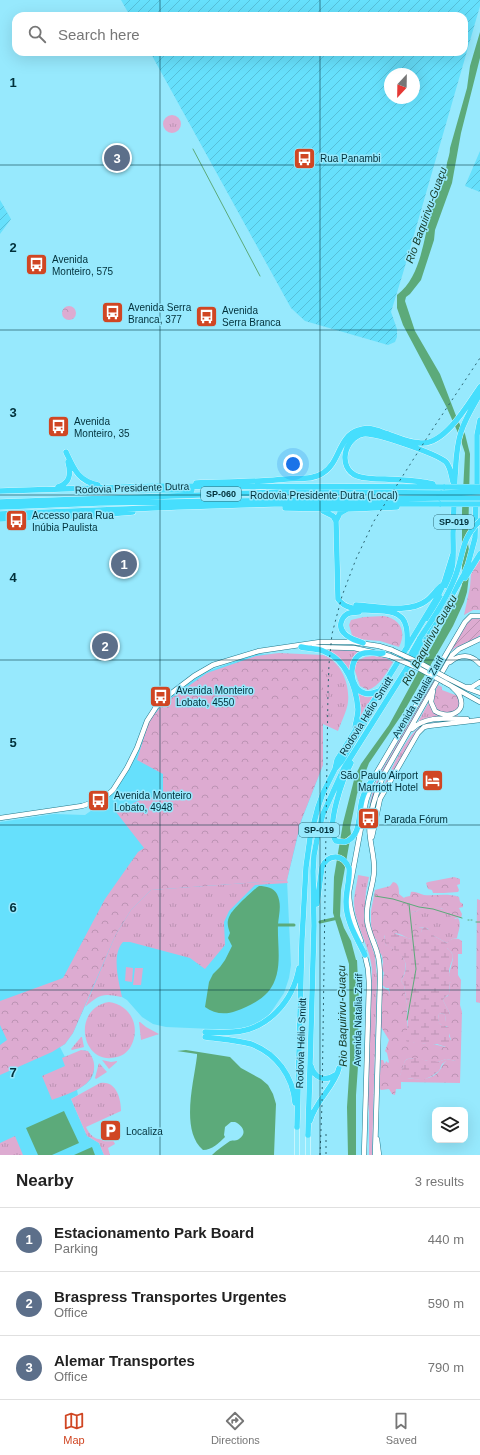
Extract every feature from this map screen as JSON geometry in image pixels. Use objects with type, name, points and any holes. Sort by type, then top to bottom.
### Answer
[{"type":"highway","points":[[154,486],[186,483],[312,478],[329,469],[345,440],[356,430],[370,428],[411,442],[429,443],[436,440],[451,426],[480,387]]},
{"type":"highway","name":"Rodovia Hélio Smidt","points":[[335,769],[342,762],[397,668],[436,607],[446,587],[453,568],[458,442],[464,425],[480,394]]},
{"type":"highway","name":"Rodovia Hélio Smidt","points":[[308,1135],[314,926],[313,871],[319,829],[323,814],[344,768],[445,607],[464,574],[474,538],[479,486],[477,435],[480,420]]},
{"type":"highway","points":[[442,493],[419,481],[366,478],[356,475],[350,470],[346,462],[345,453],[347,446],[356,437],[364,434],[372,435],[437,456],[449,467],[455,490]]},
{"type":"highway","points":[[50,489],[64,484],[69,478],[70,470],[66,452],[81,478],[91,484],[108,487]]},
{"type":"highway","points":[[479,486],[480,469]]},
{"type":"highway","name":"Rodovia Presidente Dutra","points":[[0,491],[154,486],[442,493],[480,498]]},
{"type":"highway","name":"Rodovia Presidente Dutra","points":[[0,502],[274,492],[442,493],[479,486]]},
{"type":"highway","points":[[129,487],[146,491],[263,489],[274,492]]},
{"type":"highway","name":"Rodovia Presidente Dutra","points":[[0,507],[480,492]]},
{"type":"highway","name":"Rodovia Presidente Dutra (Local)","points":[[0,514],[274,504],[404,504],[442,493],[480,504]]},
{"type":"highway","points":[[274,504],[286,508],[347,509],[389,508],[404,504]]},
{"type":"highway","points":[[0,519],[107,515],[177,507]]},
{"type":"highway","points":[[319,509],[331,514],[336,521]]},
{"type":"highway","points":[[347,509],[340,513],[336,521],[338,599],[343,605],[352,608],[394,613],[403,620],[407,628],[407,649]]},
{"type":"highway","points":[[404,672],[405,664],[448,594],[454,581],[468,533],[480,521]]},
{"type":"highway","name":"Rodovia Hélio Smidt","points":[[297,1127],[302,940],[306,867],[310,838],[323,793],[335,769],[337,760],[407,649],[444,583],[453,554]]},
{"type":"highway","points":[[445,607],[480,554]]},
{"type":"highway","points":[[337,580],[343,598],[349,604],[405,609],[414,607],[426,601],[444,583]]},
{"type":"highway","points":[[363,643],[350,638],[342,631],[341,621],[348,613],[378,610]]},
{"type":"highway","points":[[397,668],[404,662],[419,640]]},
{"type":"highway","points":[[302,647],[323,651],[335,658],[347,671],[353,687],[358,710],[354,732]]},
{"type":"highway","points":[[379,692],[368,694],[358,690],[352,675],[352,665],[354,660],[360,655],[370,652],[383,653]]},
{"type":"highway","points":[[360,743],[344,779],[336,803],[333,837],[338,842],[345,842],[354,837],[357,830],[363,795],[374,777]]},
{"type":"highway","points":[[314,926],[322,867],[326,861],[334,856],[344,860],[349,868],[346,903],[347,912],[351,926],[365,955]]},
{"type":"highway","points":[[297,1127],[293,1090],[285,1071],[278,1062],[270,1055],[251,1044],[205,1035],[246,1030],[262,1023],[277,1012],[291,993],[296,981],[302,940]]},
{"type":"highway","points":[[308,1135],[310,1121],[315,1108],[336,1076],[339,1068],[331,1078],[325,1079],[319,1077],[312,1070],[310,1053]]},
{"type":"main road","name":"Avenida Natalia Zarif","points":[[364,1155],[369,984],[365,955],[351,916],[349,892],[366,801],[374,777],[465,622],[471,616],[480,616]]},
{"type":"main road","name":"Avenida Natalia Zarif","points":[[375,1155],[380,963],[367,919],[374,871],[374,855],[369,834],[370,824],[378,788],[405,736],[452,655],[459,649],[480,640]]},
{"type":"main road","points":[[0,818],[82,806],[98,801],[110,793],[127,768],[152,712],[165,698],[194,676],[213,665],[258,650],[320,642],[343,641],[363,643],[392,650],[480,693]]},
{"type":"main road","points":[[289,646],[354,648],[383,653],[418,668],[480,702]]},
{"type":"main road","points":[[447,664],[455,658],[462,656],[475,659],[480,664]]},
{"type":"main road","points":[[463,686],[472,687],[480,682]]},
{"type":"main road","points":[[435,684],[431,698],[432,705],[435,711],[443,715],[454,714],[460,709],[462,704],[460,697],[452,687]]},
{"type":"main road","points":[[405,736],[416,725],[424,720],[480,720]]},
{"type":"main road","points":[[372,843],[372,834],[380,799],[418,733],[424,727],[428,726],[480,720]]},
{"type":"main road","points":[[375,1123],[379,1155]]},
{"type":"main road","name":"Rodovia Hélio Smidt","points":[[296,1155],[297,1127]]},
{"type":"main road","name":"Rodovia Hélio Smidt","points":[[308,1135],[308,1155]]},
{"type":"shaded area","points":[[121,0],[480,0],[480,6],[468,48],[468,12],[128,12]]},
{"type":"shaded area","name":"Rio Baquirivu-Guaçu","points":[[480,32],[480,58],[461,133],[452,183],[435,230],[434,240],[421,280],[406,297],[405,301],[415,331],[440,374],[458,421],[465,434],[470,454],[468,544],[469,576],[464,602],[453,626],[403,713],[369,763],[357,794],[350,828],[351,834],[341,890],[340,916],[351,941],[357,960],[359,1001],[356,1155],[348,1155],[347,1107],[350,1061],[349,964],[333,913],[334,877],[343,823],[355,776],[361,764],[389,725],[455,604],[462,585],[462,511],[465,453],[446,406],[403,325],[397,308],[397,295],[412,278],[417,267],[432,209],[445,178],[450,148],[467,88],[470,66]]},
{"type":"shaded area","points":[[152,56],[466,56],[391,312],[397,329],[397,337],[395,342],[388,345],[305,321],[291,308]]},
{"type":"shaded area","points":[[480,151],[480,192],[465,186]]},
{"type":"shaded area","points":[[0,200],[11,219],[0,234]]},
{"type":"shaded area","points":[[256,654],[322,656],[323,765],[302,819],[287,880],[291,965],[289,978],[284,993],[267,1018],[252,1026],[236,1030],[166,1027],[153,1024],[142,1017],[127,1000],[122,997],[93,988],[73,1033],[65,1044],[60,1047],[65,1057],[85,1050],[90,1054],[93,1060],[94,1072],[91,1079],[77,1090],[78,1095],[71,1099],[87,1136],[99,1143],[104,1155],[0,1155],[0,822],[54,814],[85,815],[102,803],[116,788],[133,761],[139,748],[146,725],[160,704],[205,672]]},
{"type":"shaded area","points":[[259,886],[274,890],[279,898],[279,960],[273,985],[261,998],[240,1009],[228,1013],[212,1011],[205,1007],[209,982],[213,974],[225,960],[232,946],[228,938],[230,933],[228,920],[232,912],[239,904]]},
{"type":"shaded area","points":[[186,1050],[230,1057],[241,1068],[261,1079],[268,1085],[276,1104],[274,1155],[212,1155],[230,1141],[237,1140],[242,1137],[244,1132],[243,1129],[235,1122],[231,1122],[225,1127],[225,1137],[220,1142],[206,1150],[203,1150],[196,1141],[192,1131],[190,1118],[190,1105],[197,1054],[177,1051]]},
{"type":"shaded area","points":[[64,1111],[79,1143],[52,1155],[38,1155],[26,1128]]},
{"type":"shaded area","points":[[92,1147],[95,1155],[74,1155]]},
{"type":"green space","points":[[172,115],[178,118],[181,124],[178,130],[172,133],[166,130],[163,124],[166,118]]},
{"type":"green space","points":[[69,306],[74,308],[76,313],[74,318],[69,320],[64,318],[62,313],[64,308]]},
{"type":"green space","points":[[480,558],[480,610],[473,610],[464,615],[470,587],[471,574]]},
{"type":"green space","points":[[384,616],[398,623],[402,631],[399,647],[380,641],[357,639],[352,635],[349,625],[351,620],[364,617]]},
{"type":"green space","points":[[479,618],[480,635],[450,652],[463,628],[471,619]]},
{"type":"green space","points":[[319,649],[359,651],[353,657],[351,662],[351,674],[356,687],[362,696],[373,696],[359,719],[346,669]]},
{"type":"green space","points":[[279,653],[323,655],[323,765],[301,821],[287,880],[151,890],[131,910],[116,934],[73,1033],[65,1044],[52,1052],[0,1075],[0,1045],[7,1040],[0,1025],[0,1001],[63,978],[105,899],[138,852],[144,848],[116,812],[140,800],[163,795],[163,774],[137,760],[149,721],[163,704],[207,673],[256,656]]},
{"type":"green space","points":[[323,655],[335,662],[346,681],[348,702],[338,731],[323,724]]},
{"type":"green space","points":[[373,656],[386,658],[393,662],[376,686],[368,690],[360,686],[354,668],[357,661],[365,657]]},
{"type":"green space","points":[[434,679],[436,680],[381,775],[372,804],[370,803],[379,775]]},
{"type":"green space","points":[[438,685],[442,687],[442,690],[458,696],[460,700],[459,707],[454,712],[445,713],[436,710],[434,707],[434,694]]},
{"type":"green space","points":[[430,700],[432,710],[438,713],[458,715],[457,717],[428,718],[418,722]]},
{"type":"green space","points":[[457,722],[424,727],[376,808],[395,762],[409,738],[416,730],[427,724]]},
{"type":"green space","points":[[358,875],[369,877],[366,891],[364,918],[375,956],[377,977],[372,1155],[369,1155],[368,1101],[372,969],[371,961],[355,911],[354,900]]},
{"type":"green space","points":[[454,877],[460,879],[460,884],[457,885],[459,890],[458,892],[433,893],[432,890],[428,889],[426,883],[428,882]]},
{"type":"green space","points":[[287,880],[288,883],[255,885],[229,911],[224,922],[225,945],[205,969],[190,958],[130,942],[123,942],[119,947],[117,954],[117,969],[122,997],[105,995],[94,999],[85,1007],[116,934],[131,910],[151,890]]},
{"type":"green space","points":[[393,882],[398,885],[399,894],[404,898],[410,896],[411,892],[424,895],[450,895],[459,897],[460,902],[463,904],[463,907],[459,908],[462,914],[461,918],[459,917],[453,919],[451,914],[441,908],[422,907],[416,912],[413,911],[411,915],[415,925],[423,928],[421,932],[411,939],[400,934],[390,932],[384,936],[386,945],[397,951],[404,959],[405,968],[401,981],[404,985],[407,1004],[407,1029],[413,1042],[445,1047],[451,1040],[447,1026],[443,1026],[439,1023],[438,1019],[439,1014],[442,1013],[445,1015],[446,1022],[450,1014],[443,1000],[450,992],[449,983],[451,982],[449,974],[453,959],[452,953],[447,948],[447,943],[454,939],[462,941],[462,954],[458,954],[458,975],[461,980],[460,1005],[462,1012],[460,1083],[401,1082],[401,1089],[396,1089],[395,1095],[392,1094],[389,1089],[381,1090],[379,1088],[381,1060],[383,1060],[385,1064],[386,1061],[388,1063],[389,1062],[385,1051],[389,1040],[381,1027],[382,987],[389,991],[390,995],[389,988],[382,985],[384,973],[382,969],[383,962],[376,939],[373,938],[371,911],[375,890],[390,886]],"holes":[[[417,1058],[433,1062],[446,1059],[456,1061],[446,1061],[440,1070],[431,1077],[415,1079],[400,1076],[405,1061],[407,1059]]]},
{"type":"green space","points":[[477,899],[480,900],[480,1003],[476,1002]]},
{"type":"green space","points":[[422,907],[441,908],[449,912],[455,919],[458,918],[460,925],[457,938],[452,939],[447,943],[434,936],[427,928],[417,927],[413,923],[411,915],[413,911],[416,912]]},
{"type":"green space","points":[[425,927],[433,933],[434,936],[447,943],[447,948],[453,957],[449,972],[452,982],[449,983],[450,994],[443,1000],[450,1014],[450,1020],[448,1023],[446,1022],[445,1015],[442,1013],[439,1014],[438,1019],[440,1024],[450,1028],[449,1036],[452,1043],[449,1048],[437,1044],[428,1045],[425,1043],[418,1045],[413,1042],[409,1043],[406,1041],[408,1018],[407,1004],[404,985],[401,981],[404,976],[406,966],[401,955],[386,945],[384,938],[385,933],[389,930],[411,939],[414,934],[421,932]]},
{"type":"green space","points":[[126,967],[133,968],[132,982],[125,981]]},
{"type":"green space","points":[[135,968],[143,968],[141,985],[133,985]]},
{"type":"green space","points":[[109,1002],[123,1007],[128,1012],[132,1018],[135,1032],[134,1039],[127,1052],[117,1057],[105,1058],[95,1053],[89,1046],[85,1036],[85,1025],[89,1015],[97,1006]]},
{"type":"green space","points":[[139,1022],[146,1027],[159,1034],[141,1040]]},
{"type":"green space","points":[[81,1037],[84,1047],[72,1050],[71,1049]]},
{"type":"green space","points":[[81,1050],[88,1051],[92,1057],[94,1069],[92,1076],[84,1086],[71,1093],[52,1100],[42,1076],[65,1066],[62,1058]]},
{"type":"green space","points":[[410,1058],[419,1058],[427,1061],[438,1062],[446,1059],[456,1061],[446,1061],[442,1064],[439,1071],[423,1080],[406,1078],[399,1079],[405,1061]]},
{"type":"green space","points":[[102,1060],[111,1062],[117,1061],[117,1062],[109,1069]]},
{"type":"green space","points":[[99,1063],[107,1072],[96,1079],[95,1078]]},
{"type":"green space","points":[[100,1083],[110,1084],[114,1087],[119,1096],[121,1111],[86,1127],[93,1137],[104,1140],[113,1140],[115,1144],[108,1148],[110,1155],[104,1155],[99,1143],[87,1136],[71,1099]]},
{"type":"green space","points":[[15,1136],[23,1155],[0,1155],[0,1143]]},
{"type":"waterway","points":[[193,149],[260,276]]},
{"type":"waterway","points":[[375,896],[433,909],[462,918]]},
{"type":"waterway","points":[[407,1020],[416,969],[409,904]]},
{"type":"waterway","points":[[320,922],[338,918]]},
{"type":"waterway","points":[[278,925],[294,925]]},
{"type":"railway","points":[[320,1155],[328,691],[332,634],[342,596],[356,559],[374,521],[480,358]]},
{"type":"railway","points":[[326,1134],[326,1155]]},
{"type":"place","name":"Alemar Transportes","points":[[117,158]]},
{"type":"place","name":"Rua Panambi","points":[[304,158]]},
{"type":"place","name":"Avenida Monteiro, 575","points":[[36,265]]},
{"type":"place","name":"Avenida Serra Branca, 377","points":[[112,313]]},
{"type":"place","name":"Avenida Serra Branca","points":[[207,316]]},
{"type":"place","name":"Avenida Monteiro, 35","points":[[59,427]]},
{"type":"place","name":"Accesso para Rua Inúbia Paulista","points":[[17,521]]},
{"type":"place","name":"Estacionamento Park Board","points":[[124,564]]},
{"type":"place","name":"Braspress Transportes Urgentes","points":[[105,646]]},
{"type":"place","name":"Avenida Monteiro Lobato, 4550","points":[[160,696]]},
{"type":"place","name":"São Paulo Airport Marriott Hotel","points":[[433,781]]},
{"type":"place","name":"Avenida Monteiro Lobato, 4948","points":[[98,801]]},
{"type":"place","name":"Parada Fórum","points":[[368,819]]},
{"type":"place","name":"Localiza","points":[[111,1131]]}]
